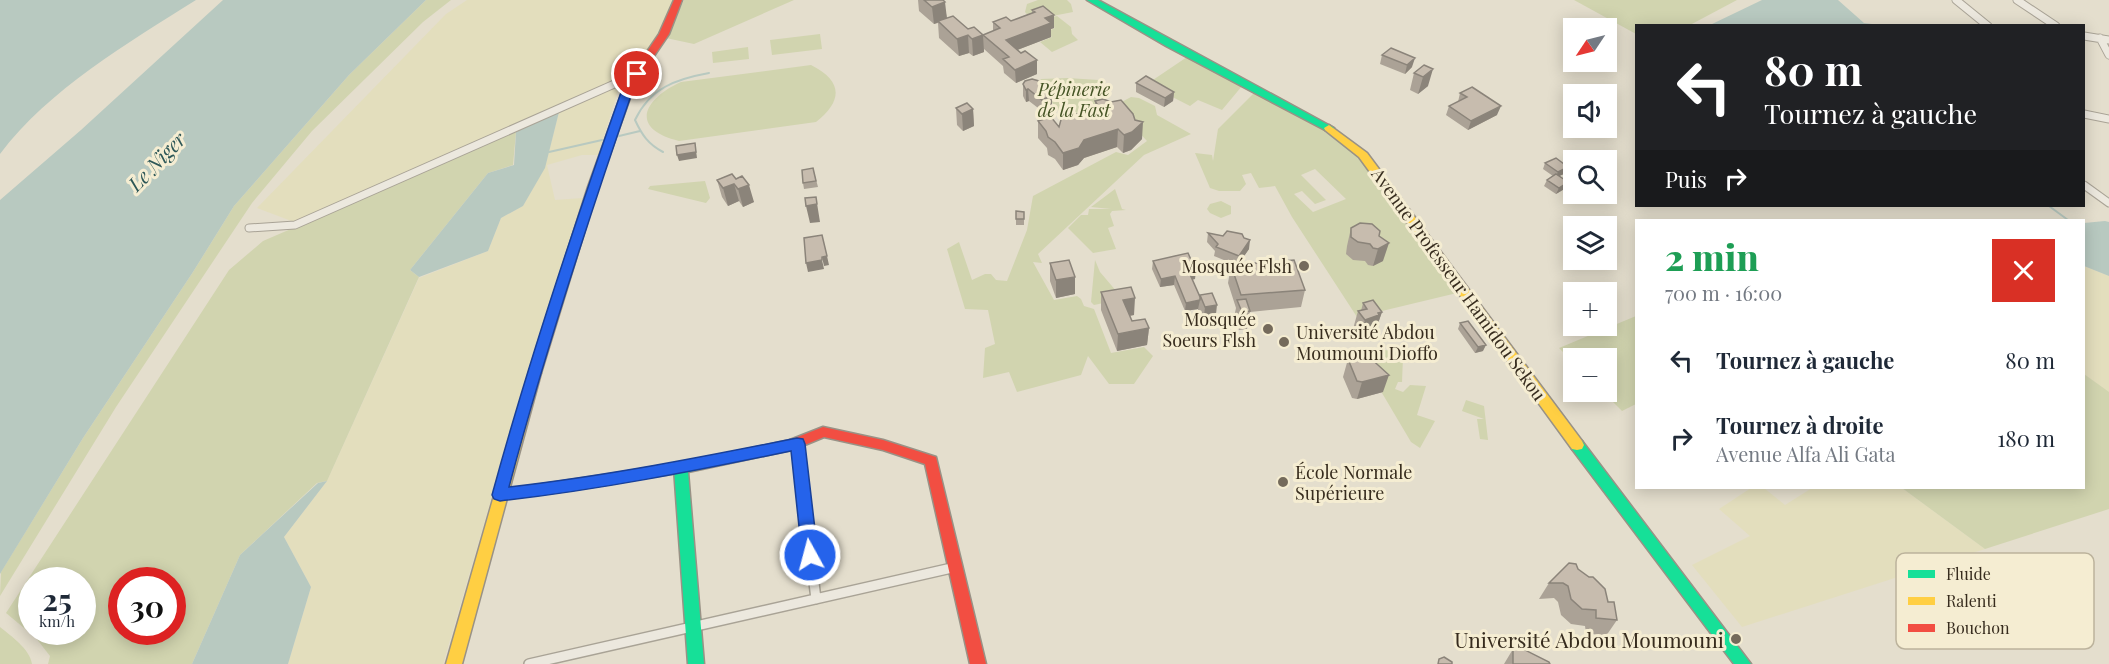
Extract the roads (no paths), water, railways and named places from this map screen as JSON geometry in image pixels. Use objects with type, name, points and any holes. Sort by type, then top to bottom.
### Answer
[{"type":"street","points":[[454,664],[520,420],[593,187],[630,84],[664,34],[678,0]]},
{"type":"street","name":"Avenue Professeur Hamidou Sekou","points":[[1091,0],[1169,45],[1323,123],[1369,161],[1558,420],[1743,664]]},
{"type":"street","points":[[1956,0],[1986,24]]},
{"type":"street","points":[[2017,0],[2053,24]]},
{"type":"street","points":[[2085,36],[2109,40]]},
{"type":"street","points":[[2100,38],[2109,55]]},
{"type":"street","points":[[249,228],[295,225],[637,74]]},
{"type":"street","points":[[2085,114],[2109,119]]},
{"type":"street","points":[[2085,186],[2109,203]]},
{"type":"street","points":[[500,495],[681,468],[797,444],[823,432],[832,432],[883,445],[931,461],[978,664]]},
{"type":"street","points":[[797,444],[816,599]]},
{"type":"street","points":[[681,468],[696,664]]},
{"type":"street","points":[[529,664],[956,567]]},
{"type":"water","points":[[0,0],[196,0],[117,50],[66,88],[20,130],[0,154]]},
{"type":"water","name":"Le Niger","points":[[223,0],[426,0],[349,75],[234,206],[83,438],[0,574],[0,200],[81,130]]},
{"type":"water","points":[[1762,0],[1838,0],[1864,23],[1872,24],[1712,24]]},
{"type":"water","points":[[559,112],[545,168],[523,206],[501,218],[488,251],[419,277],[410,270],[488,173],[514,165],[516,132]]},
{"type":"water","points":[[2109,222],[2109,276],[2085,266],[2085,223]]},
{"type":"water","points":[[327,481],[284,537],[311,587],[288,664],[192,664],[240,555],[318,483]]},
{"type":"waterway","points":[[663,152],[649,142],[635,120],[641,109],[648,100],[665,87],[686,78],[709,73]]},
{"type":"waterway","points":[[619,136],[640,131]]},
{"type":"waterway","points":[[549,152],[602,140]]},
{"type":"waterway","points":[[2050,207],[2067,219]]},
{"type":"place","name":"Mosquée Flsh","points":[[1304,266]]},
{"type":"place","name":"Mosquée Soeurs Flsh","points":[[1268,329]]},
{"type":"place","name":"Université Abdou Moumouni Dioffo","points":[[1284,342]]},
{"type":"place","name":"École Normale Supérieure","points":[[1283,482]]},
{"type":"place","name":"Université Abdou Moumouni","points":[[1736,639]]},
{"type":"park label","name":"Pépinerie de la Fast","points":[[1074,100]]}]
